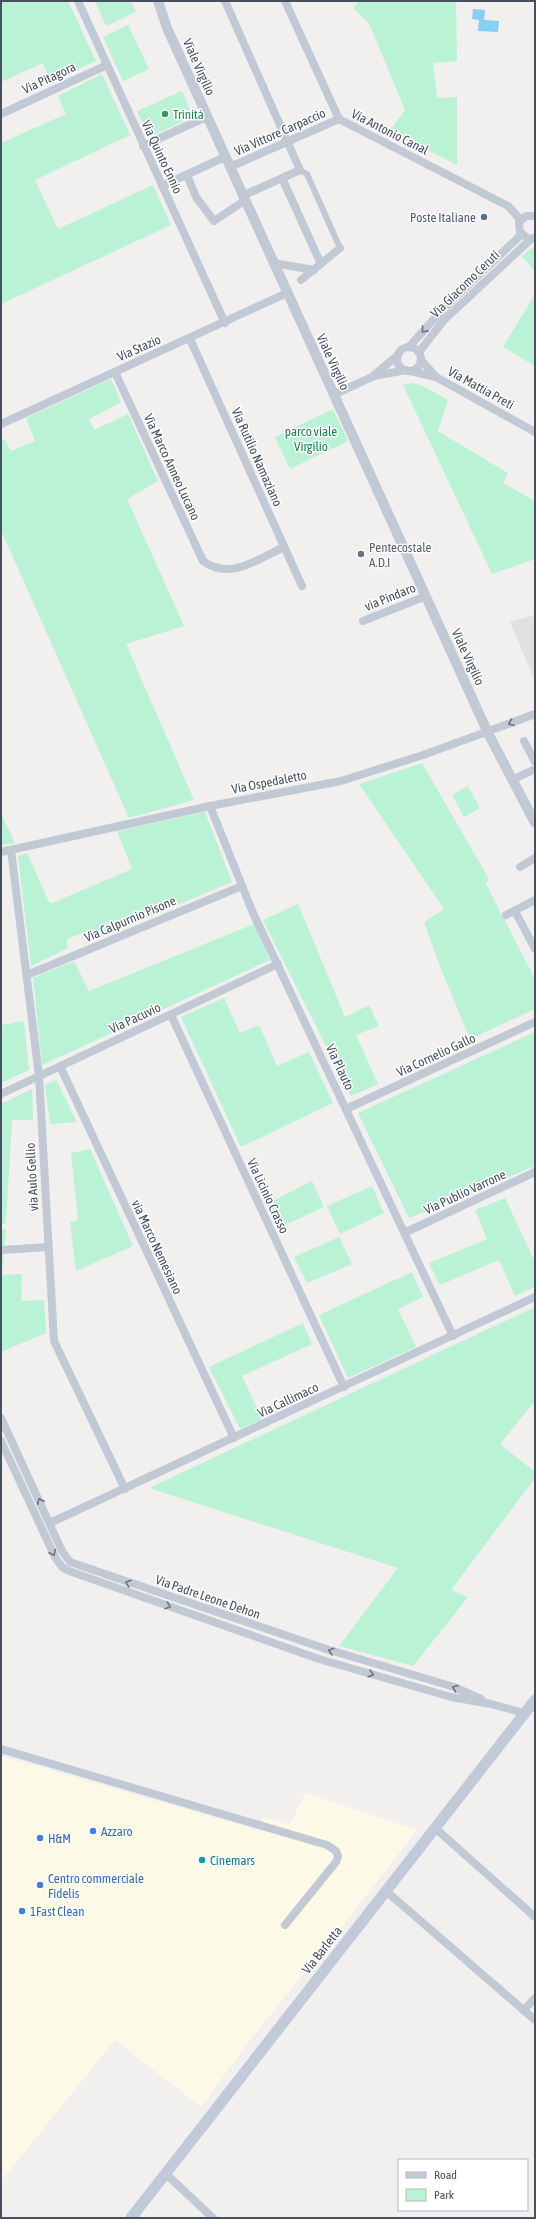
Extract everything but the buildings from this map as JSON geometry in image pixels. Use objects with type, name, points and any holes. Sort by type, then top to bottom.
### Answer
[{"type":"main road","name":"Via Barletta","points":[[134,2216],[535,1700]]},
{"type":"street","name":"Via Quinto Ennio","points":[[78,1],[225,323]]},
{"type":"street","name":"Viale Virgilio","points":[[158,1],[167,28],[206,117],[488,733],[512,780],[532,811],[535,823]]},
{"type":"street","points":[[225,1],[300,170],[307,174],[340,248],[301,280]]},
{"type":"street","name":"Via Antonio Canal","points":[[285,1],[339,119],[508,206],[521,220]]},
{"type":"street","name":"Via Pitagora","points":[[1,114],[108,64]]},
{"type":"street","points":[[143,146],[206,117]]},
{"type":"street","name":"Via Vittore Carpaccio","points":[[230,167],[339,119]]},
{"type":"street","points":[[162,186],[225,156]]},
{"type":"street","points":[[186,175],[196,197],[214,221],[243,198],[300,170]]},
{"type":"street","points":[[282,178],[321,264]]},
{"type":"street","points":[[522,234],[519,226],[521,220],[526,216],[535,216]]},
{"type":"street","name":"Via Giacomo Ceruti","points":[[409,346],[444,308],[522,234],[534,237]]},
{"type":"street","name":"Via Giacomo Ceruti","points":[[420,356],[444,320],[534,237]]},
{"type":"street","points":[[273,263],[314,270]]},
{"type":"street","name":"Via Stazio","points":[[1,424],[225,323],[287,293]]},
{"type":"street","name":"Via Rutilio Namaziano","points":[[190,339],[302,586]]},
{"type":"street","points":[[333,395],[374,376],[398,355],[402,349],[409,346],[420,356],[418,367],[408,371],[374,376]]},
{"type":"street","points":[[398,355],[399,366],[408,371]]},
{"type":"street","name":"Via Mattia Preti","points":[[420,356],[436,377]]},
{"type":"street","name":"Via Mattia Preti","points":[[408,371],[436,377],[535,432]]},
{"type":"street","name":"Via Marco Anneo Lucano","points":[[115,372],[203,561],[213,568],[226,570],[240,567],[284,546]]},
{"type":"street","name":"via Pindaro","points":[[363,621],[426,596]]},
{"type":"street","name":"Via Ospedaletto","points":[[1,852],[210,806],[341,781],[488,733],[535,714]]},
{"type":"street","points":[[524,741],[535,762]]},
{"type":"street","points":[[512,780],[535,769]]},
{"type":"street","name":"Via Plauto","points":[[210,806],[242,886],[452,1336]]},
{"type":"street","name":"via Aulo Gellio","points":[[11,850],[39,1076],[54,1341],[125,1489]]},
{"type":"street","points":[[520,867],[535,858]]},
{"type":"street","name":"Via Calpurnio Pisone","points":[[27,975],[242,886]]},
{"type":"street","points":[[506,915],[535,900]]},
{"type":"street","points":[[515,911],[535,949]]},
{"type":"street","name":"Via Pacuvio","points":[[1,1094],[278,964]]},
{"type":"street","name":"Via Licinio Crasso","points":[[171,1015],[344,1387]]},
{"type":"street","name":"Via Cornelio Gallo","points":[[346,1109],[535,1022]]},
{"type":"street","name":"via Marco Nemesiano","points":[[60,1066],[234,1438]]},
{"type":"street","name":"Via Publio Varrone","points":[[404,1233],[535,1172]]},
{"type":"street","points":[[1,1250],[48,1247]]},
{"type":"street","name":"Via Callimaco","points":[[50,1523],[535,1297]]},
{"type":"street","name":"Via Padre Leone Dehon","points":[[1,1418],[66,1557],[76,1565],[326,1649],[454,1687],[491,1704]]},
{"type":"street","name":"Via Padre Leone Dehon","points":[[1,1441],[55,1557],[62,1567],[69,1571],[319,1658],[451,1697],[491,1704],[524,1713]]},
{"type":"street","points":[[1,1749],[327,1845],[336,1851],[338,1856],[336,1862],[285,1925]]},
{"type":"street","points":[[435,1828],[535,1917]]},
{"type":"street","points":[[386,1891],[535,2020]]},
{"type":"street","points":[[524,2010],[535,1998]]},
{"type":"street","points":[[166,2174],[213,2218]]},
{"type":"shaded area","points":[[535,615],[535,681],[510,622]]},
{"type":"shaded area","points":[[1,1756],[258,1830],[264,1817],[290,1825],[305,1793],[417,1830],[341,1928],[254,2035],[201,2107],[115,2040],[1,2181]]},
{"type":"green space","points":[[1,1],[68,1],[96,61],[51,82],[43,63],[1,82]]},
{"type":"green space","points":[[95,1],[131,1],[136,12],[106,26]]},
{"type":"green space","points":[[358,1],[456,1],[457,61],[433,63],[437,98],[457,97],[457,165],[390,131],[405,110],[369,23],[354,9]]},
{"type":"green space","points":[[128,25],[149,69],[123,81],[103,37]]},
{"type":"green space","points":[[102,74],[130,135],[35,180],[58,229],[153,185],[171,225],[1,304],[1,143],[66,114],[58,96]]},
{"type":"green space","name":"Trinità","points":[[182,91],[193,117],[149,137],[137,111]]},
{"type":"green space","points":[[535,246],[535,272],[522,256]]},
{"type":"green space","points":[[535,294],[535,366],[503,347]]},
{"type":"green space","points":[[111,379],[121,402],[89,419],[94,430],[128,414],[158,481],[127,499],[184,626],[126,644],[194,800],[129,818],[1,530],[1,441],[5,440],[11,451],[35,441],[26,418]]},
{"type":"green space","points":[[412,383],[421,385],[448,400],[438,431],[508,473],[503,483],[535,501],[535,559],[492,574],[403,385]]},
{"type":"green space","name":"parco viale Virgilio","points":[[333,409],[348,441],[290,469],[275,437]]},
{"type":"green space","points":[[422,763],[489,879],[486,884],[535,979],[535,1009],[470,1039],[441,969],[424,922],[444,909],[359,784]]},
{"type":"green space","points":[[468,786],[480,808],[464,817],[452,795]]},
{"type":"green space","points":[[205,812],[232,882],[98,938],[92,929],[67,939],[68,948],[31,966],[18,856],[27,853],[50,904],[132,869],[117,831]]},
{"type":"green space","points":[[1,813],[15,843],[1,845]]},
{"type":"green space","points":[[298,904],[345,1017],[369,1005],[379,1026],[356,1035],[378,1084],[351,1096],[263,920]]},
{"type":"green space","points":[[254,924],[270,960],[42,1065],[33,978],[74,961],[89,991]]},
{"type":"green space","points":[[224,998],[240,1033],[259,1025],[277,1066],[309,1052],[333,1103],[241,1147],[181,1017]]},
{"type":"green space","points":[[24,1021],[29,1070],[1,1083],[1,1025]]},
{"type":"green space","points":[[535,1032],[535,1166],[409,1218],[358,1113]]},
{"type":"green space","points":[[56,1080],[77,1122],[50,1124],[45,1085]]},
{"type":"green space","points":[[32,1089],[33,1120],[12,1120],[6,1223],[1,1225],[1,1104]]},
{"type":"green space","points":[[90,1149],[133,1246],[76,1271],[70,1222],[78,1220],[71,1153]]},
{"type":"green space","points":[[312,1181],[324,1207],[278,1228],[267,1204]]},
{"type":"green space","points":[[372,1186],[384,1213],[340,1234],[327,1206]]},
{"type":"green space","points":[[505,1198],[535,1262],[535,1287],[515,1296],[499,1260],[440,1285],[429,1263],[487,1239],[475,1210]]},
{"type":"green space","points":[[6,1228],[2,1275],[22,1274],[21,1301],[44,1300],[46,1333],[1,1352],[1,1230]]},
{"type":"green space","points":[[339,1237],[352,1264],[307,1283],[294,1257]]},
{"type":"green space","points":[[412,1272],[423,1297],[398,1309],[416,1347],[348,1378],[319,1315]]},
{"type":"green space","points":[[535,1307],[535,1401],[500,1444],[535,1472],[535,1478],[451,1590],[468,1597],[413,1666],[339,1646],[398,1568],[149,1488]]},
{"type":"green space","points":[[303,1323],[312,1344],[242,1376],[262,1419],[240,1429],[209,1367]]},
{"type":"water","points":[[473,9],[485,10],[484,20],[499,21],[498,32],[478,31],[479,20],[472,19]]},
{"type":"place","name":"Trinità","points":[[165,114]]},
{"type":"place","name":"Poste Italiane","points":[[484,217]]},
{"type":"place","name":"Pentecostale A.D.I","points":[[361,554]]},
{"type":"place","name":"Azzaro","points":[[93,1831]]},
{"type":"place","name":"H&M","points":[[40,1838]]},
{"type":"place","name":"Cinemars","points":[[202,1860]]},
{"type":"place","name":"Centro commerciale Fidelis","points":[[40,1885]]},
{"type":"place","name":"1Fast Clean","points":[[22,1911]]}]
